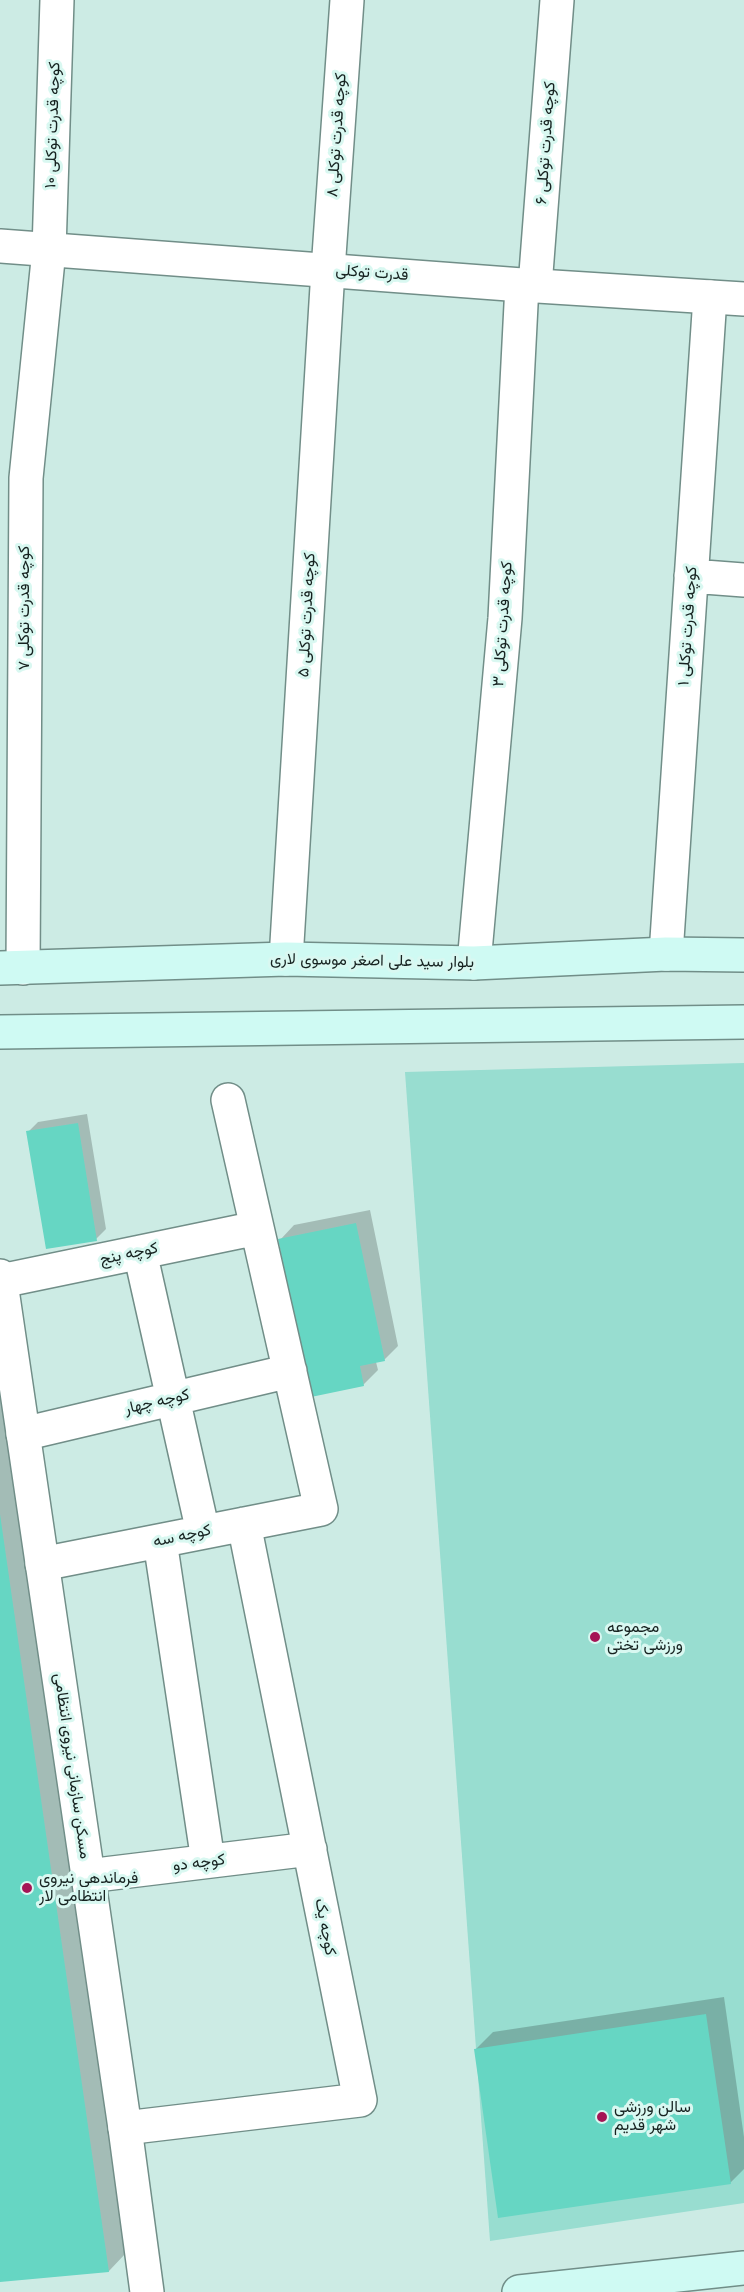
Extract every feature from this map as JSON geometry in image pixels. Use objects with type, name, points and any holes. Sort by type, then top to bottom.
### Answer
[{"type":"main road","name":"بلوار سید علی اصغر موسوی لاری","points":[[11,968],[285,959],[474,963],[666,954],[744,956]]},
{"type":"main road","points":[[0,1032],[744,1022]]},
{"type":"main road","points":[[519,2292],[744,2268]]},
{"type":"street","name":"کوچه قدرت توکلی ۱۰","points":[[49,249],[57,0]]},
{"type":"street","name":"کوچه قدرت توکلی ۸","points":[[328,270],[347,0]]},
{"type":"street","name":"کوچه قدرت توکلی ۶","points":[[529,285],[557,0]]},
{"type":"street","name":"قدرت توکلی","points":[[0,246],[744,299]]},
{"type":"street","name":"کوچه قدرت توکلی ۷","points":[[11,968],[26,478],[49,249]]},
{"type":"street","name":"کوچه قدرت توکلی ۵","points":[[285,959],[328,270]]},
{"type":"street","name":"کوچه قدرت توکلی ۳","points":[[474,963],[505,618],[529,285]]},
{"type":"street","name":"کوچه قدرت توکلی ۱","points":[[666,954],[710,297]]},
{"type":"street","points":[[691,576],[744,580]]},
{"type":"street","points":[[228,1100],[290,1371]]},
{"type":"street","name":"کوچه پنج","points":[[1,1281],[257,1228]]},
{"type":"street","points":[[140,1252],[203,1532]]},
{"type":"street","name":"مسکن سازمانی نیروی انتظامی","points":[[0,1276],[147,2292]]},
{"type":"street","name":"کوچه چهار","points":[[23,1434],[290,1371]]},
{"type":"street","name":"کوچه سه","points":[[42,1564],[321,1509],[290,1371]]},
{"type":"street","name":"کوچه یک","points":[[125,2128],[360,2100],[244,1524]]},
{"type":"street","points":[[160,1541],[208,1862]]},
{"type":"street","name":"کوچه دو","points":[[88,1876],[310,1849]]},
{"type":"green space","name":"مجموعه ورزشی تختی","points":[[744,1063],[744,2203],[490,2241],[405,1072]]},
{"type":"building","points":[[78,1123],[97,1241],[46,1249],[26,1131]]},
{"type":"building","points":[[356,1223],[385,1361],[360,1366],[364,1386],[311,1397],[278,1239]]},
{"type":"building","name":"فرماندهی نیروی انتظامی لار","points":[[0,1514],[109,2272],[0,2282]]},
{"type":"building","name":"سالن ورزشی شهر قدیم","points":[[706,2014],[731,2184],[498,2218],[474,2049]]},
{"type":"place","name":"مجموعه ورزشی تختی","points":[[595,1637]]},
{"type":"place","name":"فرماندهی نیروی انتظامی لار","points":[[27,1888]]},
{"type":"place","name":"سالن ورزشی شهر قدیم","points":[[602,2117]]}]
